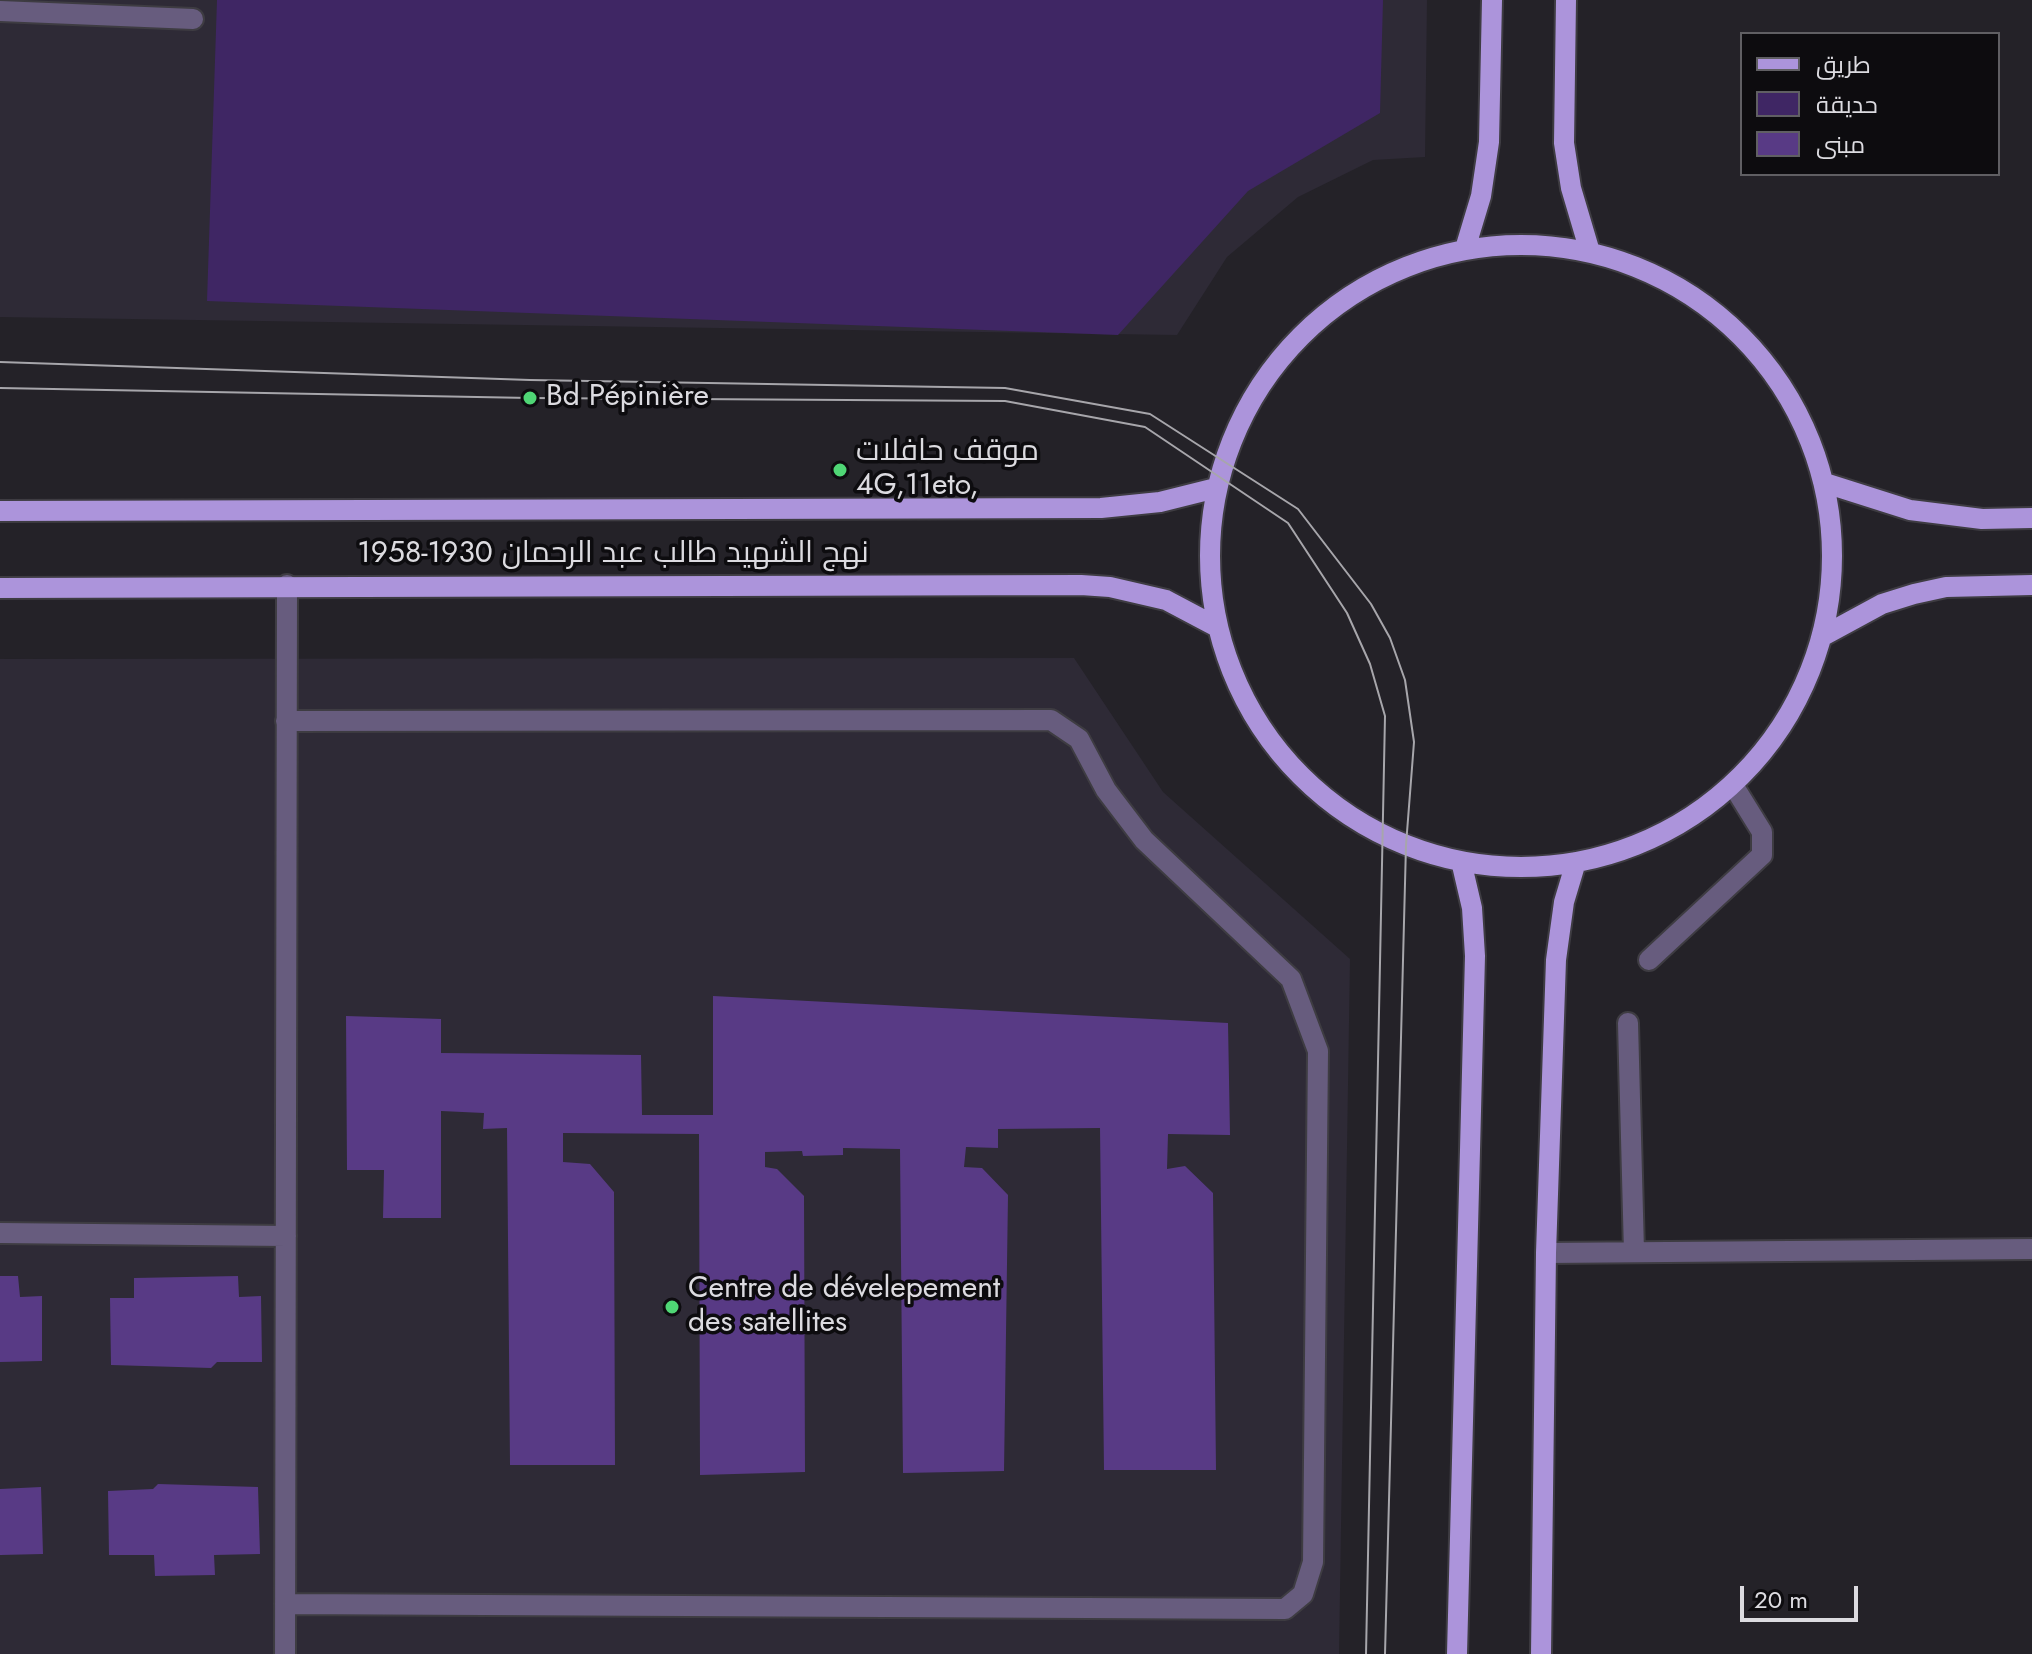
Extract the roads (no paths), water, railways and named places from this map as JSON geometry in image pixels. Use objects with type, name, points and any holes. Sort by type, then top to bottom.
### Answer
[{"type":"main road","points":[[1465,249],[1481,196],[1489,142],[1492,0]]},
{"type":"main road","points":[[1566,0],[1564,143],[1571,188],[1590,252]]},
{"type":"main road","points":[[1534,244],[1590,252],[1671,282],[1707,306],[1740,334],[1793,402],[1811,441],[1825,483],[1834,559],[1823,636],[1806,684],[1782,728],[1733,785],[1671,829],[1625,850],[1576,862],[1518,867],[1461,861],[1384,836],[1344,811],[1308,783],[1277,749],[1251,711],[1231,671],[1217,627],[1208,557],[1216,488],[1223,460],[1251,399],[1290,344],[1341,300],[1400,268],[1465,249],[1534,244]]},
{"type":"main road","points":[[1825,483],[1882,503],[1921,512],[1982,519],[2032,518]]},
{"type":"main road","name":"نهج الشهيد طالب عبد الرحمان 1930-1958","points":[[0,511],[1101,508],[1160,502],[1216,488]]},
{"type":"main road","name":"نهج الشهيد طالب عبد الرحمان 1930-1958","points":[[0,588],[1081,585],[1124,589],[1166,600],[1217,627]]},
{"type":"main road","points":[[1823,636],[1882,604],[1914,594],[1980,585],[2032,585]]},
{"type":"main road","points":[[1457,1654],[1475,956],[1472,908],[1461,861]]},
{"type":"main road","points":[[1541,1654],[1546,1253],[1556,960],[1564,902],[1576,862]]},
{"type":"lane","points":[[0,11],[193,19]]},
{"type":"lane","points":[[285,1654],[287,585]]},
{"type":"lane","points":[[285,1604],[1285,1609],[1303,1594],[1313,1562],[1318,1067],[1318,1051],[1291,979],[1144,840],[1106,790],[1079,739],[1051,720],[286,721]]},
{"type":"lane","points":[[1649,960],[1762,855],[1762,832],[1733,785]]},
{"type":"lane","points":[[1628,1023],[1634,1252]]},
{"type":"lane","points":[[0,1233],[286,1236]]},
{"type":"lane","points":[[1546,1253],[2032,1249]]},
{"type":"tram line","points":[[0,362],[530,380],[1005,388],[1150,414],[1298,509],[1371,604],[1390,638],[1405,680],[1414,742],[1406,845],[1385,1654]]},
{"type":"tram line","points":[[0,388],[530,398],[1005,401],[1145,427],[1288,523],[1347,613],[1370,664],[1385,716],[1366,1654]]},
{"type":"place","name":"Bd Pépinière","points":[[530,398]]},
{"type":"place","name":"موقف حافلات 4G,11eto,","points":[[840,470]]},
{"type":"place","name":"Centre de dévelepement des satellites","points":[[672,1307]]}]
